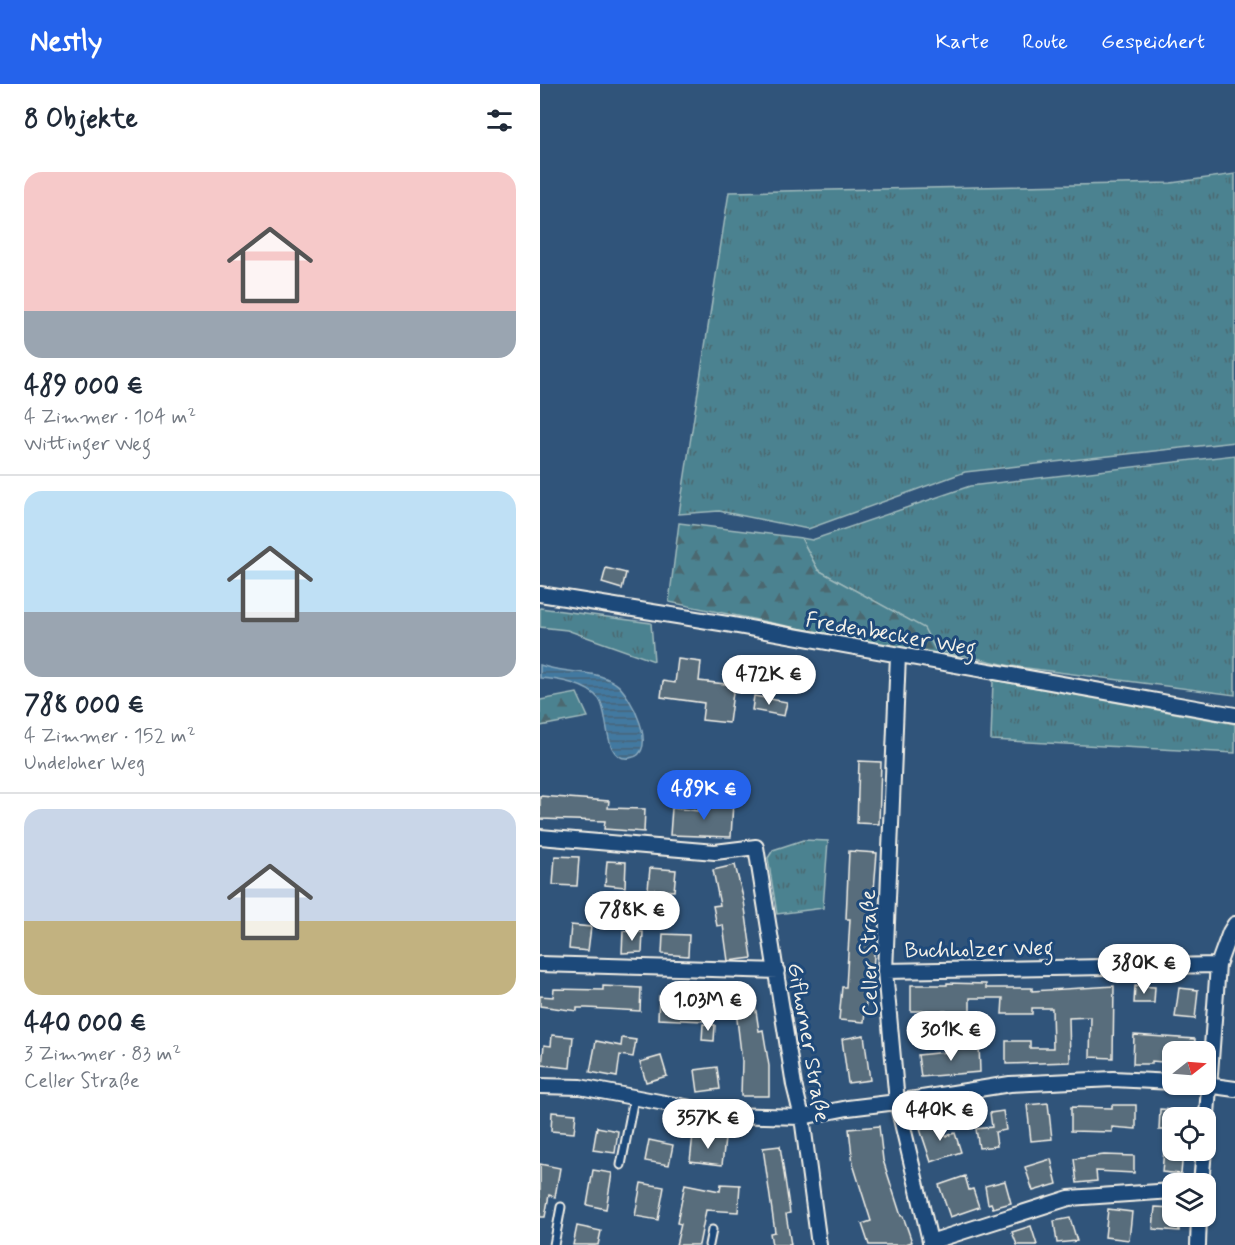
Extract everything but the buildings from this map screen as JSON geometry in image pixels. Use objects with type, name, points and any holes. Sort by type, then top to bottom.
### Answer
[{"type":"street","name":"Fredenbecker Weg","points":[[540,594],[727,624],[1235,715]]},
{"type":"street","name":"Celler Straße","points":[[898,656],[885,971],[897,1102],[931,1244]]},
{"type":"street","name":"Gifhorner Straße","points":[[540,837],[715,852],[756,847],[794,1085],[802,1117],[819,1245]]},
{"type":"street","points":[[1210,1041],[1218,965],[1235,924]]},
{"type":"street","points":[[540,964],[777,971]]},
{"type":"street","name":"Buchholzer Weg","points":[[885,971],[1218,965]]},
{"type":"street","points":[[540,1086],[580,1087],[728,1115],[802,1117],[1010,1084],[1113,1079],[1162,1081]]},
{"type":"street","points":[[1216,1086],[1235,1089]]},
{"type":"street","points":[[931,1244],[1069,1197],[1162,1192]]},
{"type":"street","points":[[1198,1245],[1199,1227]]},
{"type":"lane","points":[[621,1165],[634,1098]]},
{"type":"lane","points":[[554,1245],[561,1207]]},
{"type":"lane","points":[[709,1245],[712,1230]]},
{"type":"green space","points":[[1235,174],[1235,442],[965,472],[808,529],[719,511],[679,514],[729,192],[1171,183]]},
{"type":"green space","points":[[1235,455],[1235,695],[1011,666],[935,649],[923,628],[818,570],[801,538],[812,540],[970,486]]},
{"type":"green space","points":[[679,523],[801,538],[818,570],[924,628],[935,649],[1007,671],[669,602]]},
{"type":"green space","points":[[540,608],[651,623],[654,661],[567,630],[540,627]]},
{"type":"green space","points":[[993,680],[1235,724],[1235,753],[991,740]]},
{"type":"green space","points":[[577,693],[588,717],[540,726],[540,700]]},
{"type":"green space","points":[[803,840],[828,841],[823,908],[777,914],[768,858],[773,850]]},
{"type":"water","points":[[540,665],[598,676],[615,683],[628,698],[640,722],[643,746],[639,754],[630,758],[621,757],[615,752],[611,745],[599,699],[580,686],[540,678]]}]
